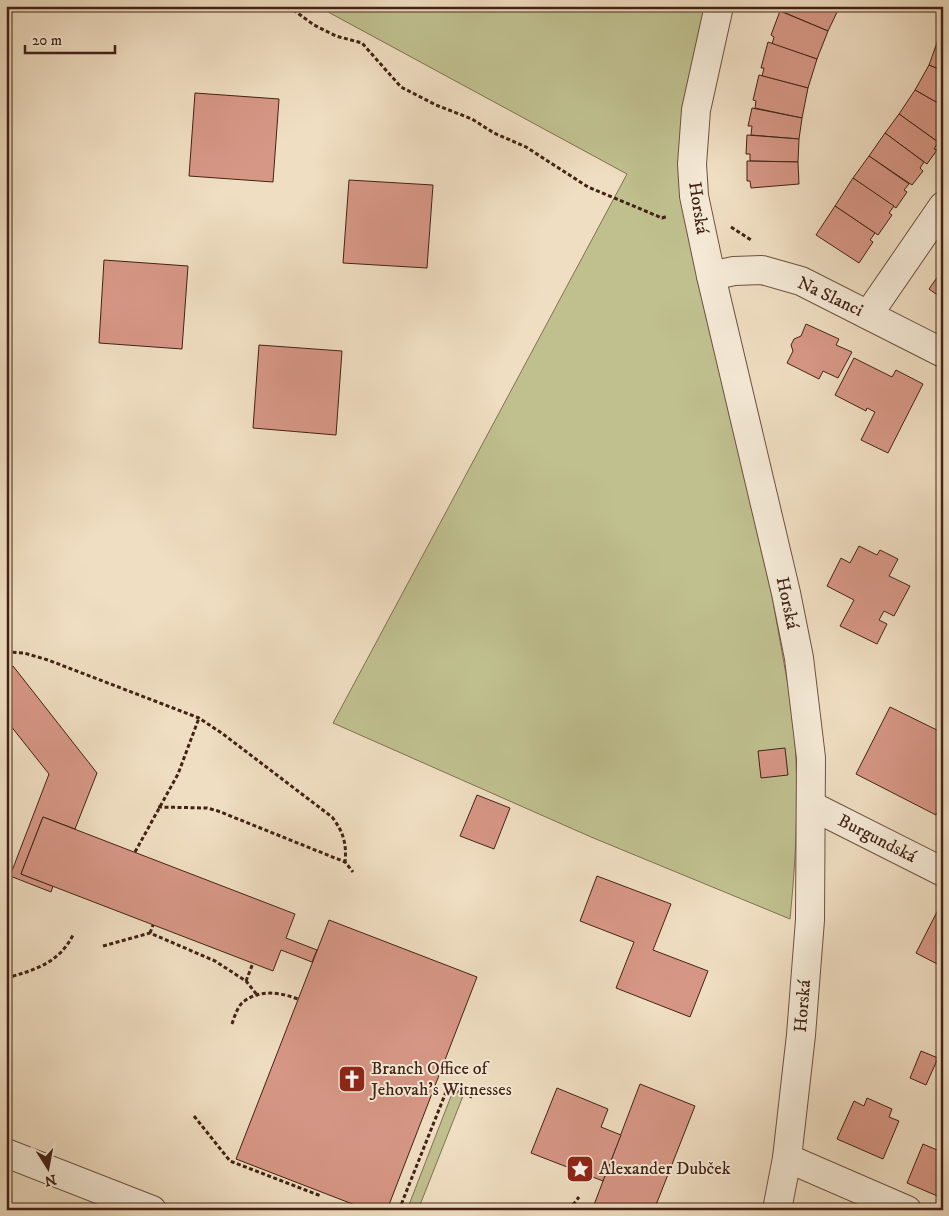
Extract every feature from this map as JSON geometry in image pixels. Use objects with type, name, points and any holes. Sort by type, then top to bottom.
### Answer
[{"type":"street","name":"Horská","points":[[720,6],[701,84],[694,133],[692,164],[697,210],[786,593],[799,658],[811,758],[810,920],[801,1035],[787,1158],[777,1210]]},
{"type":"street","points":[[868,315],[943,206]]},
{"type":"street","name":"Na Slanci","points":[[711,276],[734,271],[762,270],[801,281],[943,353]]},
{"type":"street","name":"Burgundská","points":[[812,806],[943,872]]},
{"type":"street","points":[[6,1154],[152,1210]]},
{"type":"street","points":[[787,1158],[907,1210]]},
{"type":"path","points":[[288,6],[314,25],[336,36],[362,43],[401,87],[436,105],[472,119],[494,133],[526,147],[588,187],[662,218],[697,210]]},
{"type":"path","points":[[727,223],[737,232],[759,244]]},
{"type":"path","points":[[6,652],[24,653],[48,660],[199,718],[332,817],[343,833],[346,842],[345,862]]},
{"type":"path","points":[[135,852],[158,807],[178,774],[199,718]]},
{"type":"path","points":[[158,807],[207,808],[218,811],[345,862],[354,872]]},
{"type":"path","points":[[150,933],[153,925]]},
{"type":"path","points":[[103,946],[150,933],[202,955],[246,982],[258,996]]},
{"type":"path","points":[[6,978],[50,962],[68,945],[73,935]]},
{"type":"path","points":[[246,982],[253,963]]},
{"type":"path","points":[[232,1024],[242,1004],[258,996],[278,992],[298,999]]},
{"type":"path","points":[[399,1210],[448,1087],[472,1097]]},
{"type":"path","points":[[194,1116],[230,1161],[322,1196]]},
{"type":"path","points":[[569,1210],[579,1197]]},
{"type":"green space","points":[[317,6],[708,6],[685,109],[792,708],[797,814],[790,919],[591,837],[333,723],[627,174]]},
{"type":"green space","points":[[453,1091],[463,1096],[418,1210],[407,1210]]},
{"type":"building","points":[[786,6],[840,6],[828,31],[783,12]]},
{"type":"building","points":[[780,11],[828,31],[817,59],[772,44],[774,37],[771,35]]},
{"type":"building","points":[[939,37],[943,38],[943,71],[929,65]]},
{"type":"building","points":[[768,42],[817,59],[808,88],[762,76],[764,68],[761,68]]},
{"type":"building","points":[[929,65],[943,71],[943,106],[915,90]]},
{"type":"building","points":[[759,75],[808,88],[802,118],[755,108],[756,101],[753,100]]},
{"type":"building","points":[[915,90],[943,106],[941,144],[899,114]]},
{"type":"building","points":[[195,93],[279,99],[273,182],[189,176]]},
{"type":"building","points":[[752,108],[802,118],[799,139],[751,135],[752,126],[748,126]]},
{"type":"building","points":[[899,114],[938,142],[934,149],[937,150],[927,164],[885,133]]},
{"type":"building","points":[[885,133],[924,162],[920,168],[923,171],[912,185],[869,156]]},
{"type":"building","points":[[747,135],[799,139],[798,162],[750,161],[750,154],[746,154]]},
{"type":"building","points":[[869,156],[909,184],[904,190],[907,192],[896,208],[853,178]]},
{"type":"building","points":[[747,161],[798,162],[799,184],[751,188],[750,181],[747,181]]},
{"type":"building","points":[[853,178],[894,206],[889,213],[892,215],[878,235],[835,206]]},
{"type":"building","points":[[349,180],[433,185],[427,268],[343,263]]},
{"type":"building","points":[[835,206],[875,233],[870,240],[873,242],[859,263],[816,235]]},
{"type":"building","points":[[104,260],[188,266],[182,349],[99,343]]},
{"type":"building","points":[[943,269],[943,299],[929,289]]},
{"type":"building","points":[[806,324],[839,339],[836,345],[852,352],[838,378],[823,371],[819,379],[787,363],[793,351],[791,345],[794,339],[801,336]]},
{"type":"building","points":[[259,345],[342,351],[336,435],[253,428]]},
{"type":"building","points":[[854,358],[892,377],[896,370],[923,384],[888,453],[861,440],[875,412],[867,408],[866,411],[835,395]]},
{"type":"building","points":[[859,546],[877,555],[880,550],[898,559],[889,576],[910,586],[894,616],[884,611],[879,620],[887,624],[877,644],[840,626],[854,600],[827,586],[841,558],[850,563]]},
{"type":"building","points":[[13,666],[97,773],[75,829],[43,817],[21,874],[53,886],[51,892],[10,876],[49,774],[6,720],[6,671]]},
{"type":"building","points":[[890,707],[943,733],[943,802],[936,815],[856,774]]},
{"type":"building","points":[[785,748],[788,775],[761,778],[758,751]]},
{"type":"building","points":[[477,795],[510,808],[494,849],[460,836]]},
{"type":"building","points":[[43,817],[295,914],[286,938],[317,950],[312,962],[281,950],[273,971],[21,874]]},
{"type":"building","points":[[597,876],[671,904],[653,950],[708,971],[690,1017],[616,988],[634,942],[580,921]]},
{"type":"building","points":[[941,904],[943,905],[943,967],[916,953]]},
{"type":"building","name":"Branch Office of Jehovah's Witnesses","points":[[329,920],[477,977],[387,1210],[368,1210],[236,1159]]},
{"type":"building","points":[[921,1051],[938,1058],[926,1085],[910,1078]]},
{"type":"building","points":[[640,1084],[695,1106],[654,1210],[592,1210]]},
{"type":"building","points":[[557,1088],[608,1109],[601,1127],[621,1135],[603,1181],[531,1153]]},
{"type":"building","points":[[867,1098],[892,1109],[889,1117],[899,1121],[883,1159],[837,1139],[854,1101],[864,1106]]},
{"type":"building","points":[[943,1137],[942,1198],[907,1183],[923,1144],[937,1150]]},
{"type":"place","name":"Branch Office of Jehovah's Witnesses","points":[[352,1079]]},
{"type":"place","name":"Alexander Dubček","points":[[580,1169]]}]
